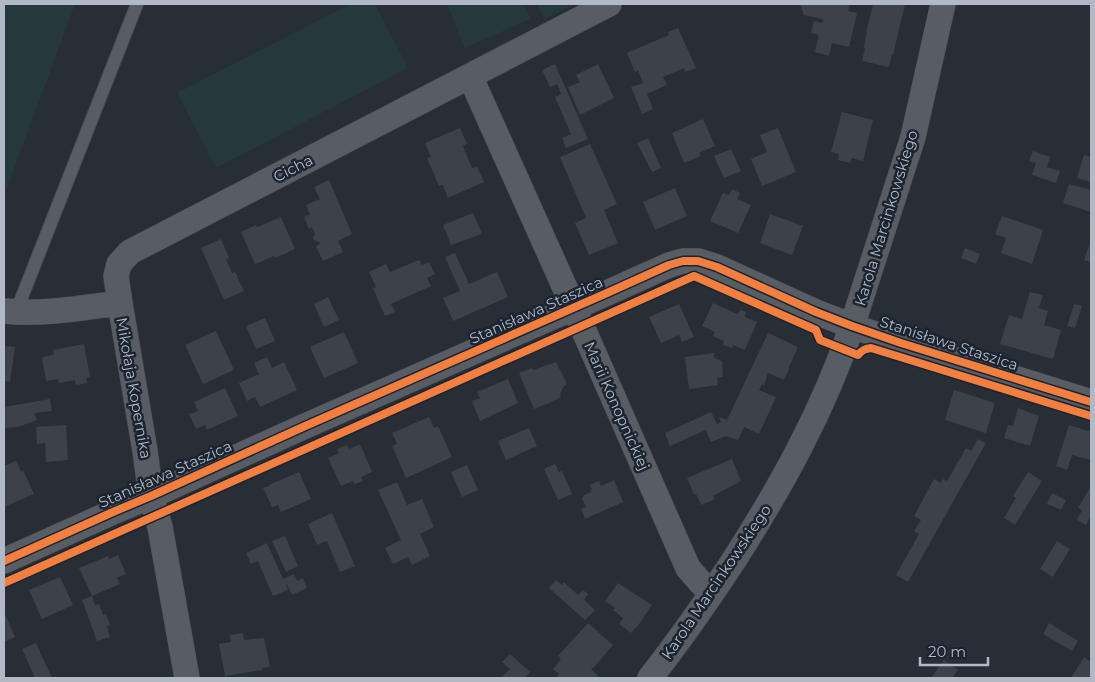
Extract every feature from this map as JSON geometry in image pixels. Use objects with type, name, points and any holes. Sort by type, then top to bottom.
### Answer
[{"type":"street","name":"Cicha","points":[[120,303],[116,276],[119,264],[130,252],[609,4]]},
{"type":"street","name":"Karola Marcinkowskiego","points":[[650,678],[674,648],[762,517],[796,456],[823,400],[844,350],[912,137],[943,4]]},
{"type":"street","name":"Marii Konopnickiej","points":[[470,76],[688,568],[712,593]]},
{"type":"street","name":"Stanisława Staszica","points":[[4,561],[669,265],[683,261],[698,261],[717,267],[816,312],[901,343],[1091,402]]},
{"type":"street","points":[[10,311],[44,312],[120,303]]},
{"type":"street","name":"Mikołaja Kopernika","points":[[120,303],[151,496],[160,527],[187,678]]},
{"type":"lane","points":[[10,311],[137,4]]},
{"type":"shaded area","points":[[4,4],[75,4],[4,196]]},
{"type":"shaded area","points":[[350,4],[375,4],[408,68],[216,168],[177,93]]},
{"type":"shaded area","points":[[447,4],[524,4],[530,19],[465,48]]},
{"type":"shaded area","points":[[537,4],[574,4],[544,19]]},
{"type":"building","points":[[800,4],[850,4],[848,11],[857,13],[849,47],[832,43],[829,56],[815,52],[819,35],[811,33],[814,21],[822,23],[823,19],[804,15]]},
{"type":"building","points":[[873,4],[905,4],[889,67],[862,61]]},
{"type":"building","points":[[678,28],[696,68],[685,72],[684,68],[663,77],[667,85],[647,94],[653,109],[642,114],[631,87],[643,83],[638,70],[635,72],[627,53],[669,35],[668,32]]},
{"type":"building","points":[[555,64],[588,139],[566,148],[562,138],[571,134],[555,97],[561,94],[557,84],[550,87],[542,70]]},
{"type":"building","points":[[598,64],[614,98],[580,115],[568,87],[580,82],[576,75]]},
{"type":"building","points":[[842,112],[873,120],[863,161],[852,158],[850,163],[838,160],[839,154],[831,152]]},
{"type":"building","points":[[703,119],[715,146],[699,153],[701,156],[684,163],[672,133]]},
{"type":"building","points":[[460,128],[467,144],[463,146],[472,168],[477,167],[484,182],[448,198],[443,185],[439,186],[427,158],[431,157],[425,143]]},
{"type":"building","points":[[778,128],[796,172],[762,186],[751,159],[767,152],[760,135]]},
{"type":"building","points":[[648,138],[661,168],[652,172],[637,143]]},
{"type":"building","points":[[590,144],[617,204],[604,210],[618,243],[589,255],[575,223],[586,218],[560,157]]},
{"type":"building","points":[[731,149],[741,171],[724,178],[714,156]]},
{"type":"building","points":[[1033,151],[1050,157],[1047,167],[1060,171],[1056,183],[1032,175],[1036,163],[1029,161]]},
{"type":"building","points":[[1084,155],[1091,157],[1091,182],[1077,178]]},
{"type":"building","points":[[329,180],[352,234],[338,241],[343,252],[323,261],[316,246],[320,244],[314,240],[315,234],[312,227],[309,229],[304,217],[310,214],[306,205],[320,199],[314,187]]},
{"type":"building","points":[[1069,184],[1091,190],[1091,212],[1063,203]]},
{"type":"building","points":[[675,188],[687,216],[655,230],[643,202]]},
{"type":"building","points":[[732,189],[740,193],[737,199],[751,205],[738,233],[710,221],[723,193],[729,195]]},
{"type":"building","points":[[473,213],[482,234],[451,245],[443,225]]},
{"type":"building","points":[[770,214],[803,226],[792,255],[760,243]]},
{"type":"building","points":[[1002,216],[1043,230],[1032,264],[1001,253],[1006,238],[995,234]]},
{"type":"building","points":[[281,217],[295,249],[255,264],[241,232]]},
{"type":"building","points":[[221,239],[229,258],[226,259],[232,273],[235,272],[244,291],[224,300],[201,248]]},
{"type":"building","points":[[1091,240],[1091,262],[1084,260]]},
{"type":"building","points":[[965,248],[980,254],[976,264],[961,258]]},
{"type":"building","points":[[455,253],[469,284],[497,272],[508,297],[453,321],[443,298],[460,291],[445,257]]},
{"type":"building","points":[[419,260],[422,265],[429,262],[435,274],[427,278],[431,286],[391,304],[395,312],[385,316],[373,288],[376,287],[369,272],[386,264],[390,272]]},
{"type":"building","points":[[1030,292],[1043,295],[1039,308],[1048,311],[1044,325],[1061,330],[1053,359],[1000,344],[1009,315],[1022,319]]},
{"type":"building","points":[[328,297],[339,320],[324,327],[314,304]]},
{"type":"building","points":[[713,303],[737,314],[741,310],[746,312],[745,317],[757,322],[745,350],[733,345],[732,348],[723,345],[724,341],[713,336],[715,332],[702,326]]},
{"type":"building","points":[[679,304],[694,337],[682,342],[679,335],[661,343],[649,317]]},
{"type":"building","points":[[1074,304],[1082,306],[1075,328],[1067,326]]},
{"type":"building","points":[[265,318],[275,341],[256,349],[246,326]]},
{"type":"building","points":[[216,331],[234,370],[203,384],[185,345]]},
{"type":"building","points":[[344,332],[358,363],[324,378],[310,347]]},
{"type":"building","points":[[768,333],[798,347],[784,380],[768,373],[764,385],[762,384],[759,390],[776,397],[759,434],[744,427],[738,440],[726,436],[711,442],[706,430],[670,446],[665,433],[711,412],[717,424],[721,422],[720,417],[727,420]]},
{"type":"building","points":[[84,344],[90,377],[86,378],[87,383],[76,385],[75,380],[59,383],[58,379],[46,381],[42,357],[54,355],[53,350]]},
{"type":"building","points":[[4,346],[15,347],[10,382],[4,381]]},
{"type":"building","points":[[714,353],[714,358],[722,361],[723,377],[717,378],[718,385],[689,389],[685,357]]},
{"type":"building","points":[[267,357],[272,368],[284,362],[297,390],[260,407],[255,397],[247,401],[239,383],[259,374],[254,363]]},
{"type":"building","points":[[556,362],[566,382],[560,394],[561,397],[534,409],[519,373]]},
{"type":"building","points":[[508,379],[518,403],[480,421],[472,401],[480,398],[477,392]]},
{"type":"building","points":[[225,388],[238,416],[207,430],[205,425],[196,429],[189,414],[198,411],[194,402]]},
{"type":"building","points":[[954,390],[995,403],[986,433],[945,420]]},
{"type":"building","points":[[50,399],[52,411],[34,413],[37,420],[18,427],[4,428],[4,407]]},
{"type":"building","points":[[1018,408],[1039,416],[1030,446],[1004,438],[1008,425],[1013,426]]},
{"type":"building","points":[[429,417],[434,428],[438,426],[452,457],[406,478],[392,446],[397,444],[392,433]]},
{"type":"building","points":[[66,425],[68,460],[46,462],[45,443],[37,444],[36,427]]},
{"type":"building","points":[[1069,425],[1091,432],[1091,460],[1072,455],[1067,470],[1056,466]]},
{"type":"building","points":[[529,428],[537,446],[506,460],[498,441]]},
{"type":"building","points":[[978,439],[986,443],[908,582],[896,575],[919,534],[914,531],[921,520],[914,516],[934,479],[941,483],[943,479],[947,481],[966,448],[971,451]]},
{"type":"building","points":[[360,444],[372,472],[361,477],[363,481],[354,484],[353,481],[341,486],[328,458],[339,453],[337,449],[347,445],[349,449]]},
{"type":"building","points":[[732,459],[741,481],[713,496],[715,499],[701,505],[687,478]]},
{"type":"building","points":[[16,461],[21,472],[23,470],[34,494],[4,507],[4,466]]},
{"type":"building","points":[[555,464],[559,472],[562,471],[572,494],[558,500],[544,469]]},
{"type":"building","points":[[467,465],[478,490],[462,497],[451,472]]},
{"type":"building","points":[[299,472],[311,499],[281,512],[278,505],[272,507],[263,488]]},
{"type":"building","points":[[1028,472],[1042,481],[1015,525],[1004,518],[1016,498],[1013,496]]},
{"type":"building","points":[[614,480],[623,502],[585,519],[581,509],[586,507],[582,498],[591,492],[590,485],[599,481],[601,486]]},
{"type":"building","points":[[397,482],[407,505],[422,499],[434,527],[420,534],[430,556],[412,565],[408,557],[393,564],[385,548],[401,540],[378,490]]},
{"type":"building","points":[[1091,486],[1091,516],[1086,525],[1077,520],[1082,510],[1078,508]]},
{"type":"building","points":[[1052,493],[1066,500],[1061,510],[1047,504]]},
{"type":"building","points":[[332,513],[355,566],[340,572],[327,541],[317,545],[308,524]]},
{"type":"building","points":[[285,536],[298,566],[286,572],[272,541]]},
{"type":"building","points":[[1057,541],[1070,549],[1053,577],[1040,569]]},
{"type":"building","points":[[267,543],[283,579],[294,574],[297,581],[303,578],[307,588],[292,595],[287,584],[288,590],[273,596],[258,561],[251,564],[246,553]]},
{"type":"building","points":[[118,555],[126,574],[117,578],[120,584],[92,596],[79,568],[108,556],[109,559]]},
{"type":"building","points":[[60,577],[73,605],[42,619],[29,590]]},
{"type":"building","points":[[556,580],[562,585],[564,582],[578,595],[583,590],[588,594],[584,600],[595,610],[585,620],[549,588]]},
{"type":"building","points":[[618,583],[652,605],[631,633],[619,624],[623,618],[613,610],[615,608],[605,601]]},
{"type":"building","points":[[92,596],[95,605],[99,604],[103,615],[106,614],[110,625],[107,626],[110,637],[97,641],[82,600]]},
{"type":"building","points":[[4,612],[15,637],[4,642]]},
{"type":"building","points":[[588,623],[613,645],[591,669],[598,676],[597,678],[556,678],[559,674],[553,669],[561,659],[558,656]]},
{"type":"building","points":[[1049,623],[1078,641],[1072,651],[1043,634]]},
{"type":"building","points":[[243,633],[244,640],[264,638],[270,667],[225,676],[219,644],[231,642],[230,635]]},
{"type":"building","points":[[36,643],[52,678],[35,678],[22,649]]},
{"type":"building","points":[[510,654],[530,672],[524,678],[501,678],[510,669],[502,662]]},
{"type":"building","points":[[1084,657],[1091,662],[1091,678],[1071,678]]},
{"type":"building","points":[[944,660],[958,670],[952,678],[931,678]]},
{"type":"cycle path","points":[[4,561],[669,265],[683,261],[698,261],[717,267],[816,312],[901,343],[1091,402]]},
{"type":"cycle path","points":[[4,583],[694,276],[816,330],[820,340],[858,355],[864,350],[871,348],[1091,416]]}]
